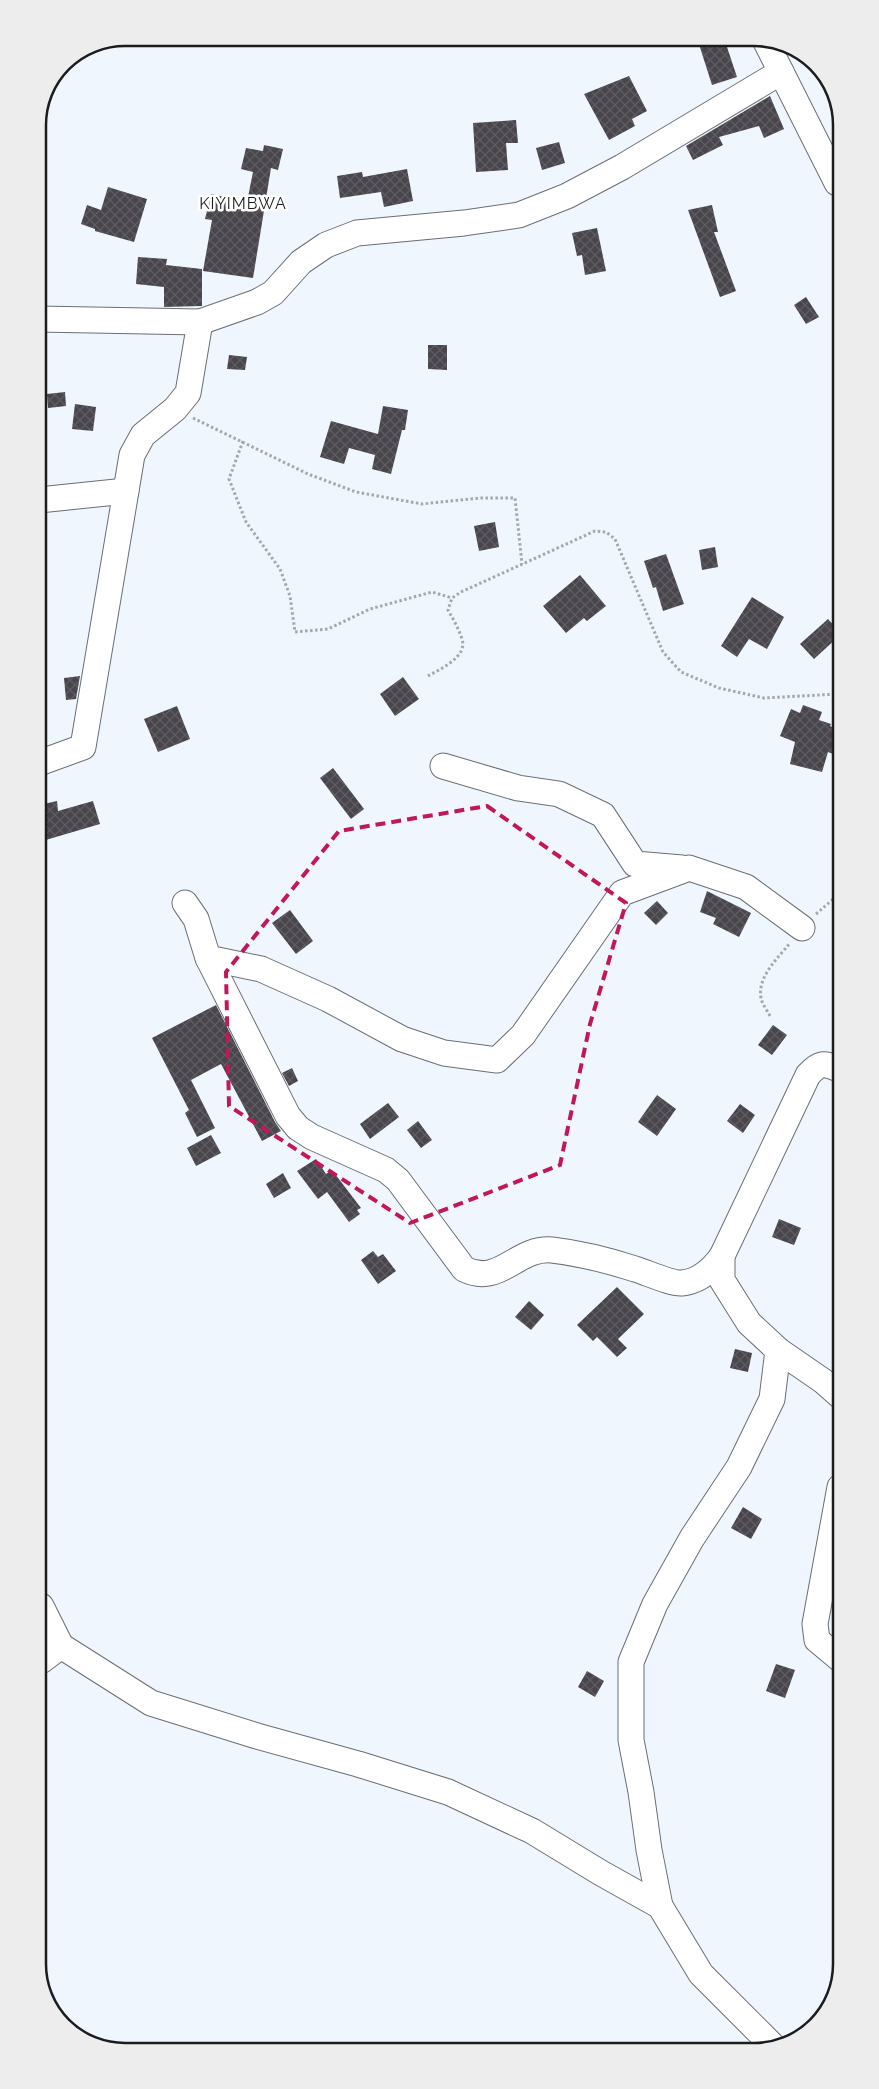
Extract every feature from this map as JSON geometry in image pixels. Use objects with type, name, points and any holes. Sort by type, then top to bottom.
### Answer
[{"type":"street","points":[[769,48],[833,175]]},
{"type":"street","points":[[46,319],[200,322],[257,302],[273,293],[301,262],[326,245],[357,233],[519,215],[567,196],[622,167],[781,72]]},
{"type":"street","points":[[46,760],[83,747],[132,455],[143,435],[175,409],[188,393],[200,322]]},
{"type":"street","points":[[46,499],[126,491]]},
{"type":"street","points":[[443,766],[518,788],[559,794],[603,815],[635,864],[689,868],[746,887],[802,928]]},
{"type":"street","points":[[208,958],[261,969],[328,999],[402,1039],[444,1053],[497,1060],[523,1036],[622,893],[689,868]]},
{"type":"street","points":[[185,903],[196,919],[208,958],[288,1116],[298,1128],[312,1137],[386,1170],[398,1180],[464,1269],[474,1274],[488,1275],[535,1251],[552,1250],[618,1264],[681,1283],[699,1278],[713,1269],[722,1256],[808,1075],[816,1066],[826,1064],[833,1067]]},
{"type":"street","points":[[722,1256],[722,1280],[748,1323],[778,1350],[833,1391]]},
{"type":"street","points":[[768,2041],[701,1974],[660,1906],[648,1850],[641,1792],[630,1740],[631,1662],[656,1604],[692,1538],[739,1467],[772,1399],[778,1350]]},
{"type":"street","points":[[833,1525],[815,1624],[817,1640],[833,1653]]},
{"type":"street","points":[[46,1616],[61,1646],[151,1703],[448,1792],[532,1831],[601,1874],[660,1906]]},
{"type":"street","points":[[46,1657],[61,1646]]},
{"type":"path","points":[[175,409],[244,441],[308,474],[356,492],[422,504],[481,498],[514,498],[522,564]]},
{"type":"path","points":[[244,441],[229,479],[246,522],[280,569],[290,596],[295,632],[328,629],[370,609],[432,592],[452,598]]},
{"type":"path","points":[[428,676],[455,659],[460,650],[463,640],[448,610],[452,598],[461,592],[595,531],[606,532],[615,539],[663,652],[681,672],[719,688],[764,698],[833,694]]},
{"type":"path","points":[[770,1016],[761,999],[760,986],[764,976],[802,928],[833,900]]},
{"type":"highlighted area","points":[[487,806],[626,903],[590,1024],[560,1165],[410,1223],[229,1106],[226,972],[339,831]]},
{"type":"building","points":[[700,46],[727,46],[737,77],[712,85]]},
{"type":"building","points":[[629,76],[647,111],[632,119],[635,126],[609,140],[584,94]]},
{"type":"building","points":[[770,96],[784,129],[764,138],[759,126],[719,137],[723,145],[693,160],[686,146]]},
{"type":"building","points":[[516,120],[518,143],[506,143],[508,170],[476,172],[473,123]]},
{"type":"building","points":[[559,142],[565,163],[542,170],[536,148]]},
{"type":"building","points":[[264,145],[283,149],[278,170],[271,168],[253,278],[203,271],[212,220],[205,219],[211,194],[247,202],[253,172],[241,169],[246,148],[263,151]]},
{"type":"building","points":[[407,169],[413,201],[384,207],[381,192],[340,198],[337,176],[362,172],[363,177]]},
{"type":"building","points":[[108,187],[147,199],[134,242],[95,231],[95,229],[81,224],[87,205],[101,210]]},
{"type":"building","points":[[712,205],[718,232],[714,232],[736,291],[720,297],[688,210]]},
{"type":"building","points":[[597,228],[606,271],[585,275],[582,255],[577,256],[572,233]]},
{"type":"building","points":[[138,257],[167,259],[166,265],[202,269],[202,306],[164,307],[164,287],[136,284]]},
{"type":"building","points":[[806,297],[819,317],[806,324],[794,305]]},
{"type":"building","points":[[428,345],[447,345],[447,370],[428,369]]},
{"type":"building","points":[[229,355],[247,357],[245,370],[227,369]]},
{"type":"building","points":[[65,392],[66,406],[48,408],[47,394]]},
{"type":"building","points":[[75,404],[96,407],[93,431],[72,429]]},
{"type":"building","points":[[383,406],[408,410],[405,430],[402,430],[391,474],[372,469],[375,455],[349,448],[344,464],[320,457],[331,421],[378,434]]},
{"type":"building","points":[[495,522],[499,547],[479,551],[474,526]]},
{"type":"building","points":[[715,547],[718,567],[702,570],[699,550]]},
{"type":"building","points":[[666,554],[684,604],[663,611],[656,587],[653,588],[644,561]]},
{"type":"building","points":[[580,575],[606,606],[587,621],[584,618],[566,633],[543,606]]},
{"type":"building","points":[[752,597],[784,617],[767,649],[749,639],[737,657],[721,646]]},
{"type":"building","points":[[828,619],[833,624],[833,642],[814,659],[800,644]]},
{"type":"building","points":[[80,676],[76,699],[66,700],[64,678]]},
{"type":"building","points":[[403,677],[419,699],[395,716],[380,694]]},
{"type":"building","points":[[803,705],[822,712],[819,720],[831,724],[830,726],[833,728],[833,754],[828,752],[822,772],[790,764],[795,742],[780,736],[791,709],[800,713]]},
{"type":"building","points":[[177,706],[190,739],[158,752],[144,719]]},
{"type":"building","points":[[333,768],[364,809],[351,819],[320,778]]},
{"type":"building","points":[[57,801],[58,811],[93,801],[100,824],[46,840],[46,803]]},
{"type":"building","points":[[707,891],[751,913],[739,937],[713,924],[716,918],[700,912]]},
{"type":"building","points":[[657,901],[668,913],[656,925],[644,913]]},
{"type":"building","points":[[290,910],[313,941],[296,954],[272,923]]},
{"type":"building","points":[[216,1005],[281,1131],[262,1141],[221,1064],[191,1080],[215,1128],[197,1137],[185,1113],[189,1110],[152,1038]]},
{"type":"building","points":[[773,1025],[787,1035],[772,1055],[758,1045]]},
{"type":"building","points":[[292,1068],[298,1081],[289,1086],[282,1073]]},
{"type":"building","points":[[657,1095],[676,1109],[657,1136],[638,1122]]},
{"type":"building","points":[[388,1103],[399,1117],[370,1139],[360,1124]]},
{"type":"building","points":[[740,1104],[755,1115],[743,1133],[727,1121]]},
{"type":"building","points":[[418,1121],[432,1140],[421,1148],[407,1130]]},
{"type":"building","points":[[211,1135],[221,1153],[196,1166],[187,1148]]},
{"type":"building","points":[[316,1159],[326,1174],[332,1170],[361,1208],[357,1210],[360,1214],[349,1222],[327,1192],[318,1199],[297,1171]]},
{"type":"building","points":[[283,1173],[291,1188],[274,1198],[266,1184]]},
{"type":"building","points":[[779,1219],[801,1228],[794,1245],[772,1237]]},
{"type":"building","points":[[373,1251],[378,1257],[383,1254],[396,1271],[378,1284],[361,1260]]},
{"type":"building","points":[[617,1287],[644,1314],[618,1339],[627,1348],[617,1357],[597,1337],[593,1341],[577,1325]]},
{"type":"building","points":[[529,1301],[544,1315],[531,1330],[515,1317]]},
{"type":"building","points":[[735,1349],[752,1353],[748,1372],[730,1368]]},
{"type":"building","points":[[743,1507],[762,1519],[751,1539],[731,1528]]},
{"type":"building","points":[[776,1664],[795,1670],[785,1698],[766,1691]]},
{"type":"building","points":[[587,1671],[604,1681],[595,1697],[578,1687]]},
{"type":"district","name":"KIYIMBWA","points":[[243,203]]}]
